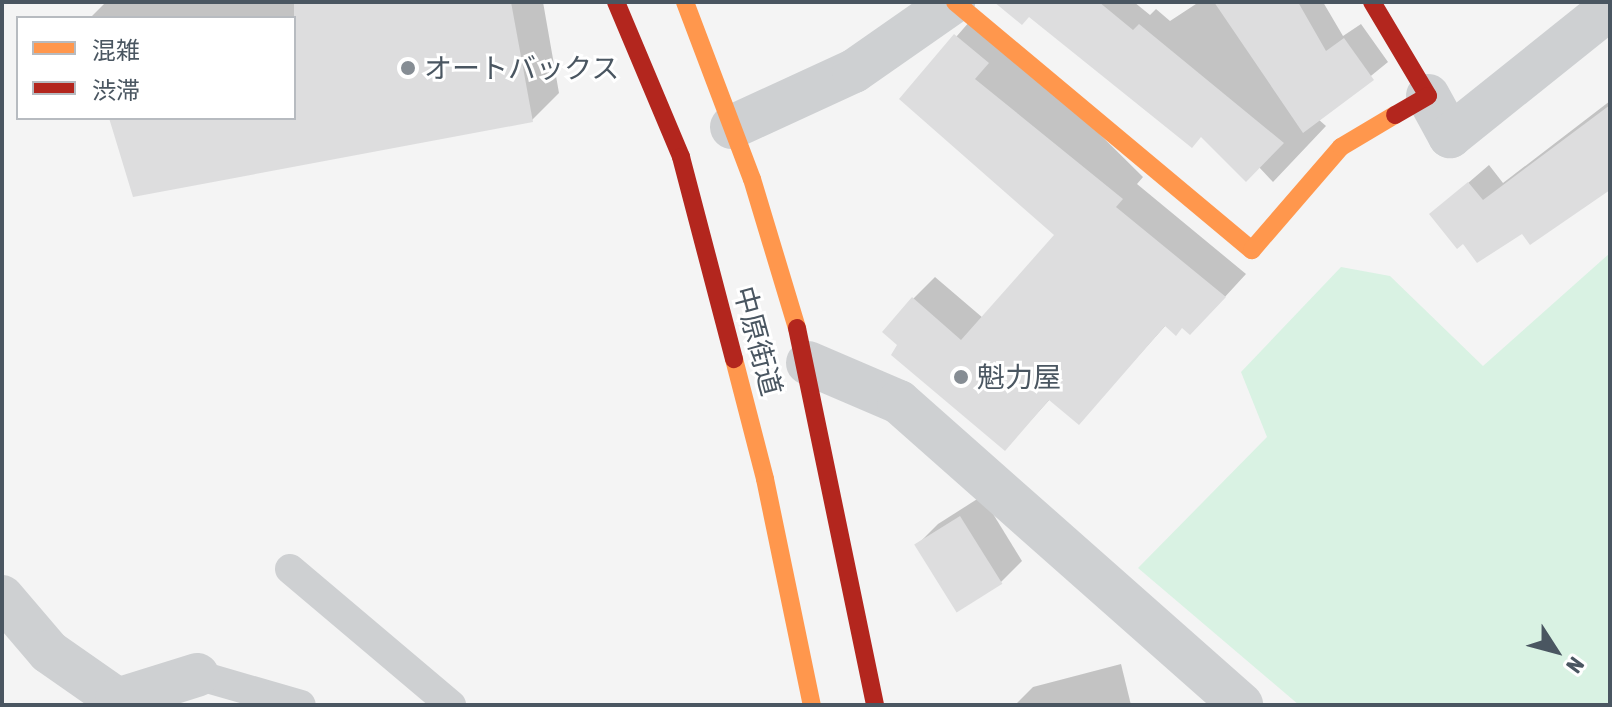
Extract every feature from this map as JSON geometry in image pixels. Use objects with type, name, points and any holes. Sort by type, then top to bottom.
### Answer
[{"type":"main road","name":"中原街道","points":[[616,2],[681,157],[765,479],[812,705]]},
{"type":"main road","name":"中原街道","points":[[685,2],[732,127],[808,363],[875,705]]},
{"type":"main road","points":[[954,2],[1252,250],[1341,147],[1428,96],[1372,2]]},
{"type":"street","points":[[732,127],[854,71],[954,2]]},
{"type":"street","points":[[1428,96],[1450,136],[1610,8]]},
{"type":"street","points":[[808,363],[899,402],[1241,705]]},
{"type":"street","points":[[2,597],[49,652],[121,703],[197,675]]},
{"type":"lane","points":[[290,569],[451,705]]},
{"type":"lane","points":[[197,675],[301,705]]},
{"type":"green space","points":[[1610,253],[1610,705],[1299,705],[1138,568],[1267,437],[1241,372],[1341,267],[1390,276],[1483,366]]},
{"type":"building","name":"オートバックス","points":[[294,2],[511,2],[533,122],[133,197],[110,120],[296,120]]},
{"type":"building","points":[[994,2],[1099,2],[1133,30],[1139,24],[1284,143],[1246,182],[1201,137],[1192,148],[1029,17],[1022,25]]},
{"type":"building","points":[[1214,2],[1298,2],[1326,51],[1344,38],[1374,80],[1303,133]]},
{"type":"building","points":[[954,34],[989,63],[975,79],[1123,199],[1116,207],[1226,297],[1190,335],[1182,328],[1176,336],[1165,326],[1079,425],[1049,400],[1005,451],[891,355],[897,345],[882,332],[912,297],[961,340],[1054,235],[899,99]]},
{"type":"building","points":[[1610,105],[1610,190],[1530,245],[1522,234],[1477,263],[1463,244],[1457,249],[1429,214],[1468,182],[1483,200]]},
{"type":"building","points":[[960,516],[1002,584],[957,612],[914,545]]},
{"type":"traffic: slow","points":[[685,2],[752,179],[797,328]]},
{"type":"traffic: slow","points":[[955,2],[1252,250],[1341,147],[1395,115]]},
{"type":"traffic: slow","points":[[734,359],[765,479],[812,705]]},
{"type":"traffic: jam","points":[[616,2],[681,157],[734,359]]},
{"type":"traffic: jam","points":[[1372,2],[1428,96],[1395,115]]},
{"type":"traffic: jam","points":[[797,328],[875,705]]},
{"type":"place","name":"オートバックス","points":[[408,68]]},
{"type":"place","name":"魁力屋","points":[[961,377]]}]
